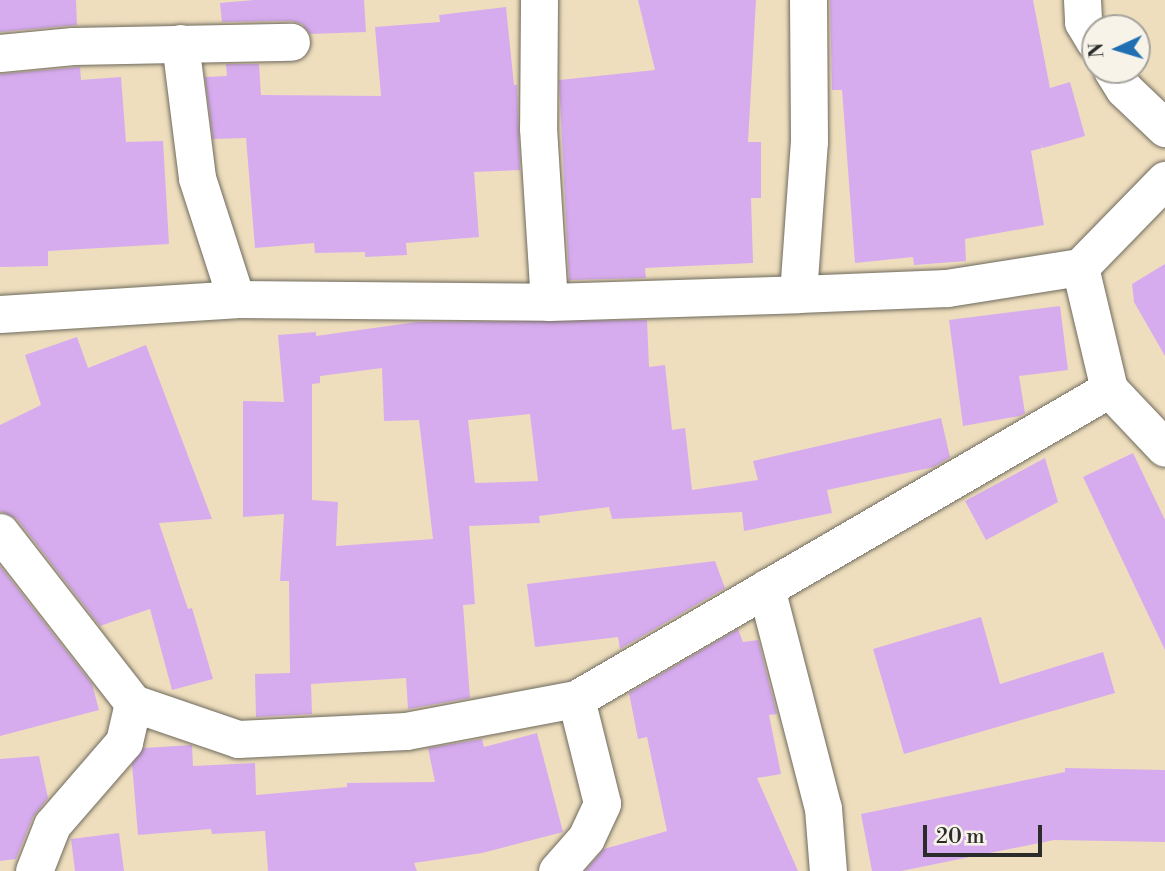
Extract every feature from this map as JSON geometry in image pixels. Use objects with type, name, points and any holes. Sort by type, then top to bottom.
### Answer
[{"type":"street","points":[[539,0],[538,128],[549,302]]},
{"type":"street","points":[[798,295],[810,141],[808,0]]},
{"type":"street","points":[[0,53],[180,43],[291,42]]},
{"type":"street","points":[[180,43],[197,178],[236,299]]},
{"type":"street","points":[[1121,84],[1165,128]]},
{"type":"street","points":[[0,314],[236,299],[549,302],[947,288],[1080,267],[1165,180]]},
{"type":"street","points":[[1080,267],[1109,389],[1165,448]]},
{"type":"street","points":[[0,532],[133,704],[238,739],[406,731],[576,699],[1109,389]]},
{"type":"street","points":[[766,588],[823,808],[828,871]]},
{"type":"street","points":[[556,871],[586,838],[602,803],[576,699]]},
{"type":"street","points":[[34,871],[52,825],[124,743],[133,704]]},
{"type":"building","points":[[0,0],[76,0],[77,25],[0,32]]},
{"type":"building","points":[[254,0],[364,0],[366,32],[310,34],[302,24],[291,21],[222,22],[220,3]]},
{"type":"building","points":[[638,0],[756,0],[748,142],[761,142],[761,198],[751,198],[753,263],[645,268],[646,278],[569,280],[559,80],[655,70]]},
{"type":"building","points":[[830,0],[1033,0],[1050,88],[1070,82],[1085,136],[1043,148],[1041,144],[1042,148],[1031,151],[1044,225],[965,239],[966,261],[914,265],[913,257],[855,263],[842,90],[832,90]]},
{"type":"building","points":[[506,7],[514,85],[517,85],[520,170],[474,172],[479,237],[406,243],[407,255],[365,257],[365,252],[315,253],[314,243],[255,248],[246,138],[213,139],[205,77],[227,76],[226,64],[259,64],[261,95],[381,96],[375,27],[440,22],[439,15]]},
{"type":"building","points":[[80,67],[81,80],[121,77],[126,142],[163,141],[169,244],[48,251],[48,266],[0,267],[0,74]]},
{"type":"building","points":[[1165,264],[1165,356],[1134,302],[1132,284]]},
{"type":"building","points":[[1060,306],[1068,370],[1019,376],[1025,413],[1020,416],[963,426],[949,320]]},
{"type":"building","points":[[647,320],[649,367],[665,365],[672,430],[685,428],[692,490],[758,480],[753,461],[941,418],[950,457],[934,467],[827,490],[832,513],[744,531],[742,512],[612,519],[609,507],[539,516],[540,523],[469,526],[475,604],[463,605],[470,698],[408,709],[406,678],[311,684],[312,714],[256,717],[255,674],[290,673],[289,581],[280,581],[284,514],[243,517],[243,401],[284,402],[278,335],[316,332],[316,336],[417,322]],"holes":[[[382,368],[384,421],[419,420],[433,539],[336,546],[338,502],[312,500],[312,384],[320,383],[320,376]],[[530,414],[538,481],[475,483],[468,420]]]},
{"type":"building","points":[[77,337],[88,368],[146,345],[212,519],[159,523],[188,609],[192,608],[213,679],[172,690],[150,609],[100,626],[17,519],[0,511],[0,425],[41,405],[25,355]]},
{"type":"building","points":[[1133,453],[1165,520],[1165,650],[1083,477]]},
{"type":"building","points":[[1045,458],[1058,502],[986,540],[965,501]]},
{"type":"building","points":[[715,561],[725,588],[620,649],[618,637],[535,647],[527,584]]},
{"type":"building","points":[[0,566],[92,684],[99,710],[0,736]]},
{"type":"building","points":[[981,617],[1000,684],[1103,652],[1115,693],[904,754],[873,649]]},
{"type":"building","points":[[738,629],[743,642],[758,640],[777,714],[769,715],[781,774],[757,778],[798,871],[585,871],[604,849],[667,831],[647,737],[638,739],[629,693]]},
{"type":"building","points":[[537,733],[563,832],[482,853],[414,863],[417,871],[268,871],[265,831],[212,834],[211,829],[138,835],[132,764],[144,748],[192,745],[193,766],[255,763],[256,795],[347,787],[347,783],[435,782],[428,748],[482,739],[484,747]]},
{"type":"building","points":[[39,756],[48,798],[33,817],[16,859],[0,861],[0,759]]},
{"type":"building","points":[[1065,768],[1165,770],[1165,842],[1054,840],[901,871],[872,871],[861,814],[1065,772]]},
{"type":"building","points":[[119,833],[124,871],[75,871],[71,839]]}]
